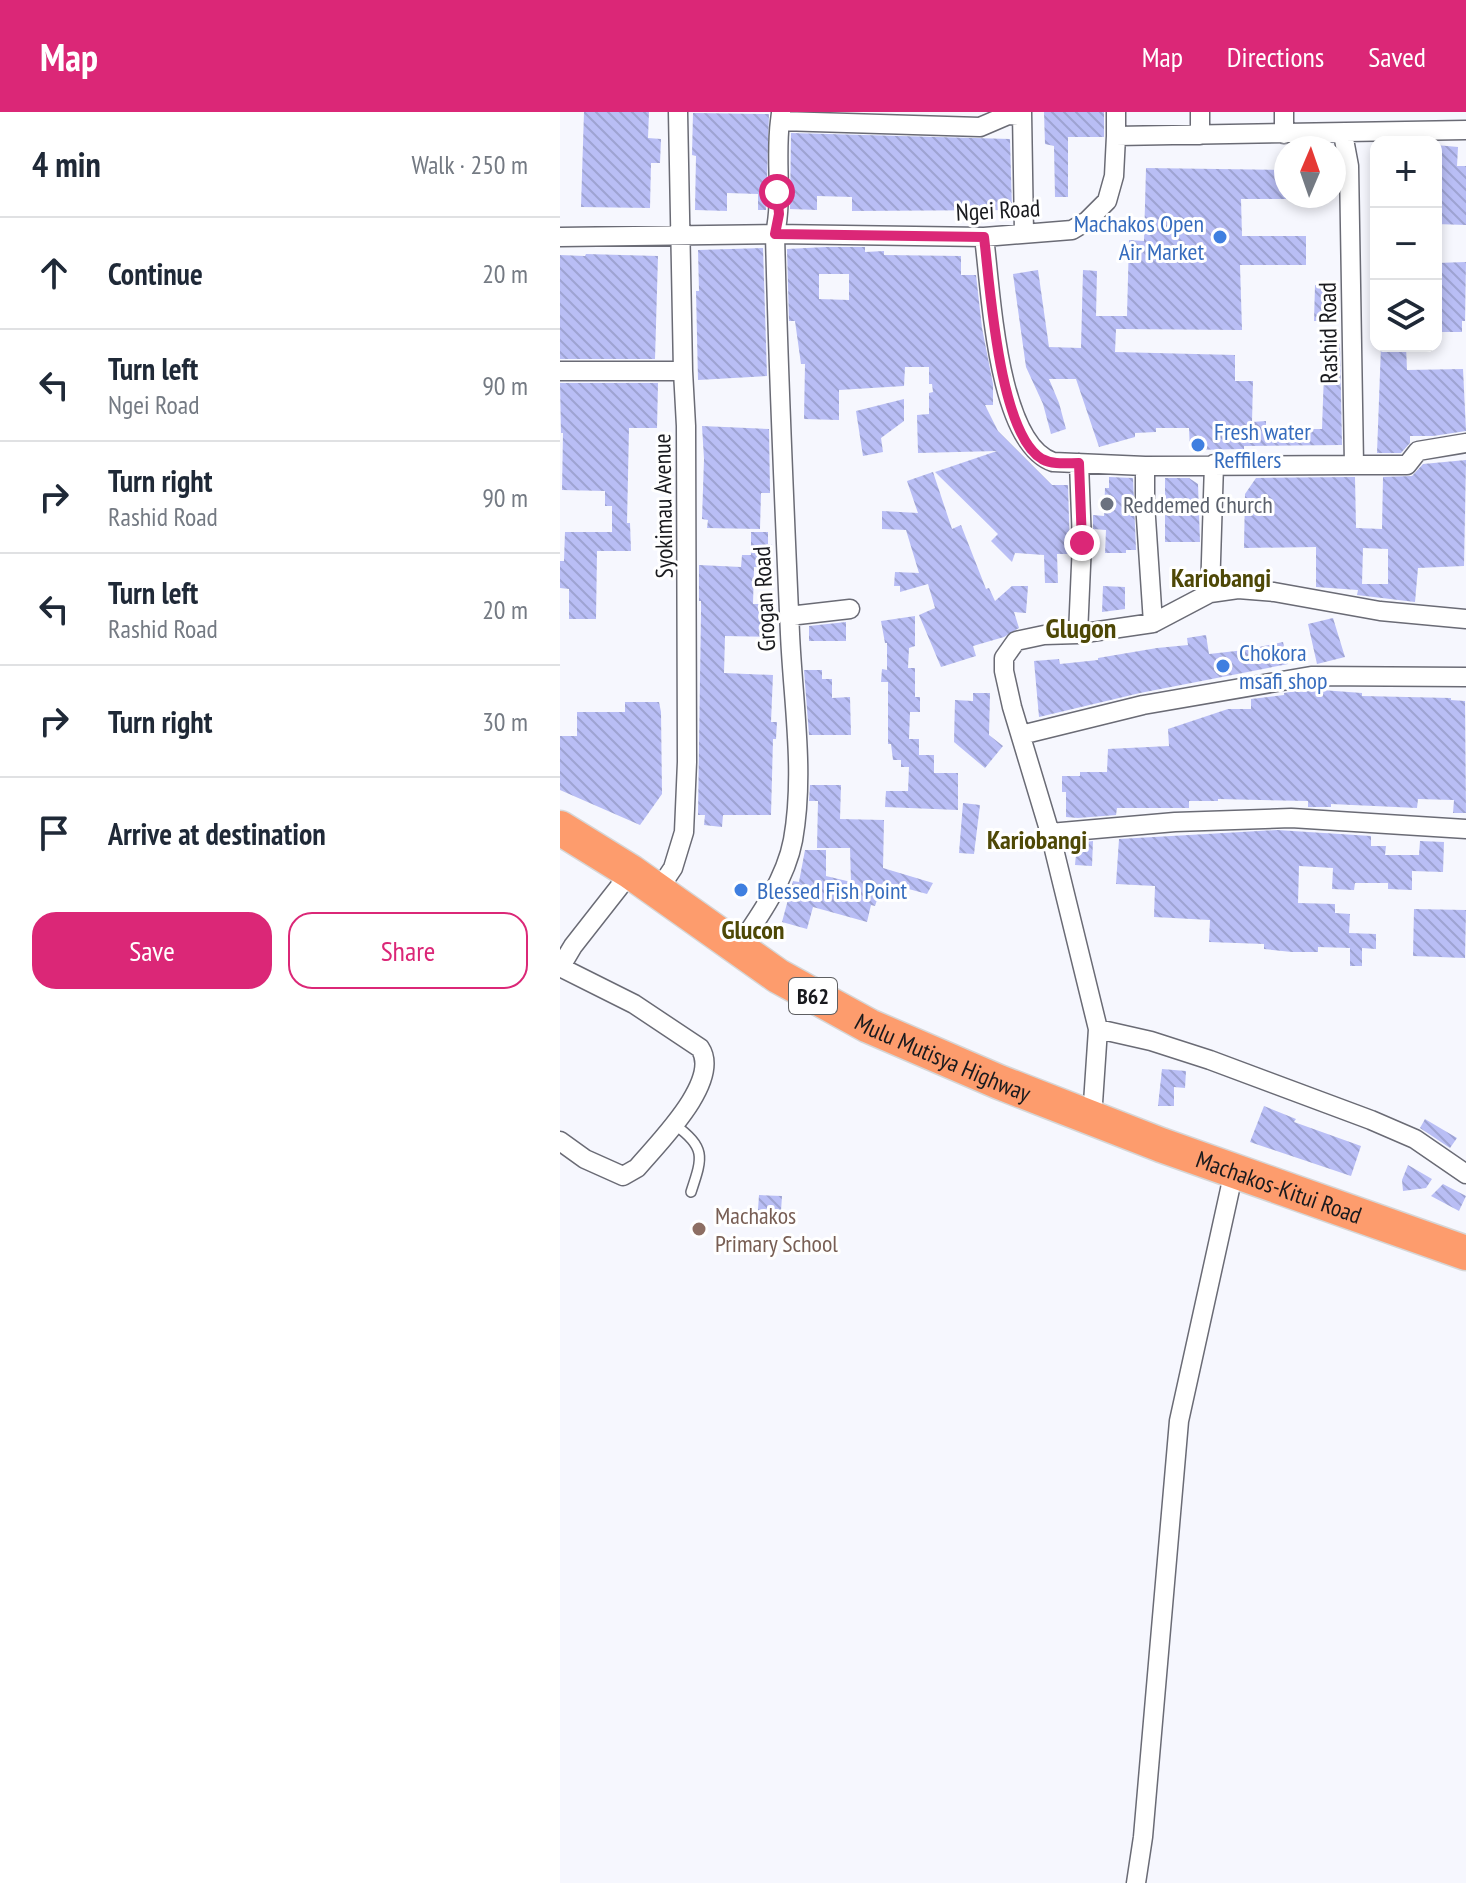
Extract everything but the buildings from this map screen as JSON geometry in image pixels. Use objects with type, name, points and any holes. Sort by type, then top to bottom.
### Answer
[{"type":"highway","name":"Mulu Mutisya Highway","points":[[560,828],[644,882],[778,976],[869,1026],[1092,1118]]},
{"type":"highway","name":"Machakos-Kitui Road","points":[[1092,1118],[1466,1253]]},
{"type":"street","name":"Syokimau Avenue","points":[[560,968],[573,946],[644,882],[673,868],[684,832],[688,580],[678,112]]},
{"type":"street","points":[[1116,112],[1116,136],[1466,130]]},
{"type":"street","points":[[1200,112],[1200,135]]},
{"type":"street","points":[[1284,112],[1284,134]]},
{"type":"street","points":[[1377,112],[1377,131]]},
{"type":"street","points":[[780,117],[980,127],[1014,114],[1024,233]]},
{"type":"street","name":"Grogan Road","points":[[738,947],[757,921],[779,879],[793,842],[799,789],[789,616],[775,234],[779,214],[777,145],[780,117]]},
{"type":"street","name":"Rashid Road","points":[[1343,134],[1349,166],[1354,465]]},
{"type":"street","name":"Ngei Road","points":[[560,237],[775,234],[984,237],[1072,230],[1087,221],[1107,201],[1114,176],[1116,136]]},
{"type":"street","points":[[984,237],[1004,386],[1029,447],[1042,459],[1145,466],[1407,465],[1418,451],[1466,443]]},
{"type":"street","points":[[560,371],[683,371]]},
{"type":"street","points":[[1078,634],[1082,543],[1079,463]]},
{"type":"street","points":[[1210,593],[1214,464]]},
{"type":"street","points":[[1145,466],[1153,623]]},
{"type":"street","points":[[1092,1118],[1098,1029],[1050,833],[1004,671],[1008,649],[1016,641],[1030,638],[1153,623],[1210,593],[1238,589],[1274,592],[1380,611],[1466,619]]},
{"type":"street","points":[[789,616],[850,609]]},
{"type":"street","points":[[1021,735],[1143,705],[1311,676],[1466,677]]},
{"type":"street","points":[[1050,833],[1175,822],[1291,818],[1466,829]]},
{"type":"street","points":[[560,968],[634,1004],[700,1048],[705,1064],[688,1107],[637,1168],[623,1176],[585,1159],[560,1141]]},
{"type":"street","points":[[1098,1029],[1151,1041],[1210,1060],[1371,1120],[1415,1139],[1466,1174]]},
{"type":"street","points":[[1136,1883],[1143,1837],[1179,1421],[1234,1171]]},
{"type":"lane","points":[[674,1124],[690,1136],[701,1153],[701,1163],[691,1192]]},
{"type":"place","name":"Machakos Open Air Market","points":[[1220,237]]},
{"type":"place","name":"Fresh water Reffilers","points":[[1198,445]]},
{"type":"place","name":"Reddemed Church","points":[[1107,504]]},
{"type":"place","name":"Chokora msafi shop","points":[[1223,666]]},
{"type":"place","name":"Blessed Fish Point","points":[[741,890]]},
{"type":"place","name":"Machakos Primary School","points":[[699,1229]]},
{"type":"district","name":"Kariobangi","points":[[1221,577]]},
{"type":"district","name":"Glugon","points":[[1081,627]]},
{"type":"district","name":"Kariobangi","points":[[1037,839]]},
{"type":"district","name":"Glucon","points":[[753,929]]},
{"type":"route","points":[[777,192],[779,214],[775,234],[984,237],[1004,386],[1029,447],[1042,459],[1079,463],[1082,543]]}]
